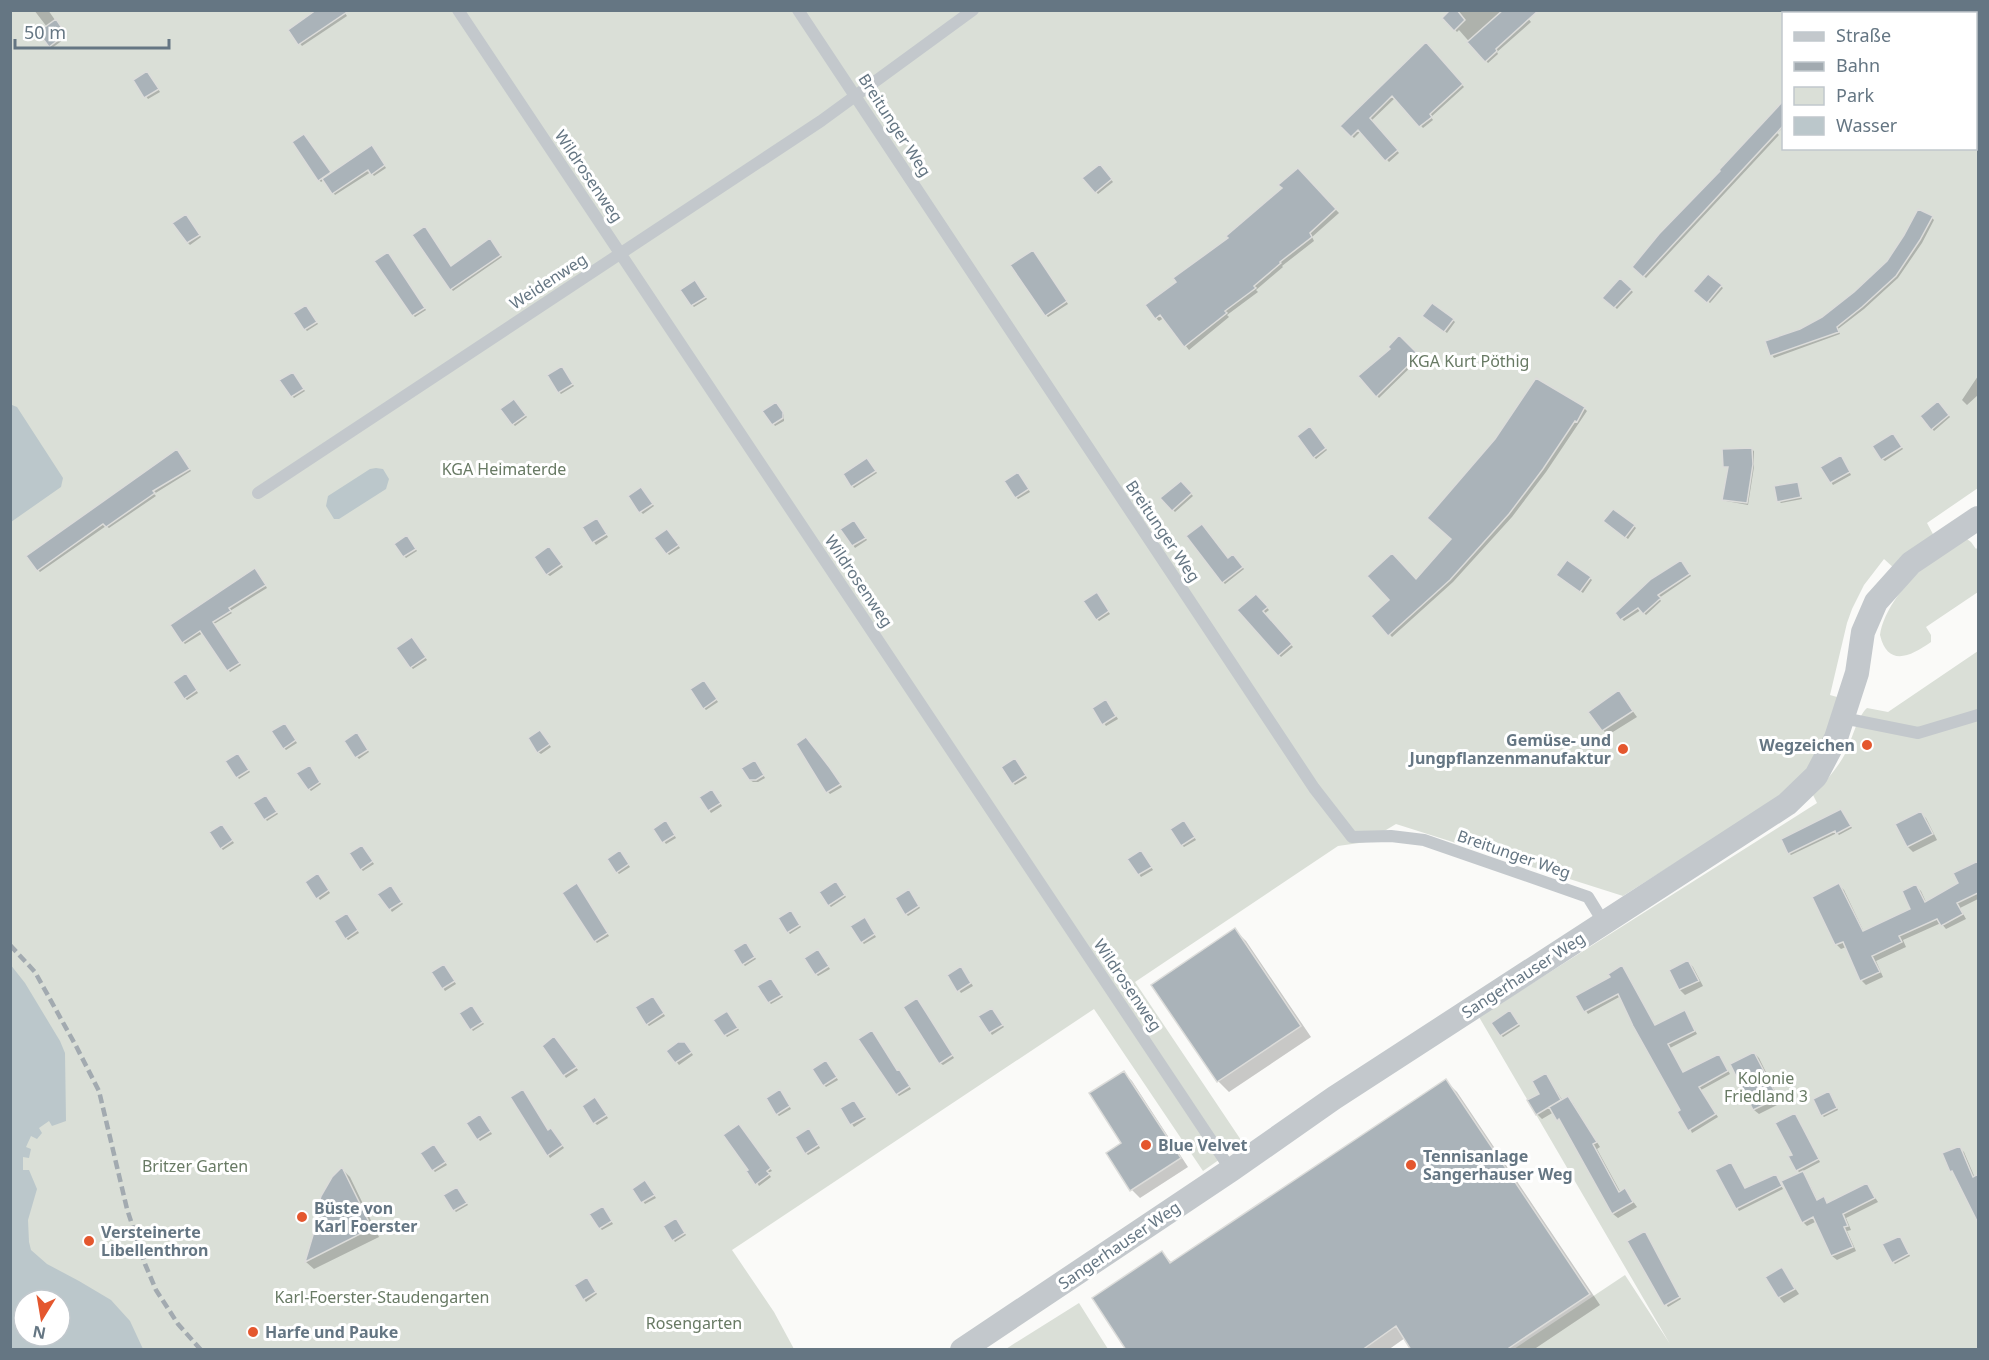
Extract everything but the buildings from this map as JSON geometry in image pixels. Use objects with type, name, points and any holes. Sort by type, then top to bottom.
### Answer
[{"type":"street","name":"Sangerhauser Weg","points":[[962,1350],[1231,1170],[1334,1098],[1787,804],[1816,776],[1836,738],[1857,673],[1863,632],[1876,602],[1911,562],[1978,518]]},
{"type":"lane","name":"Wildrosenweg","points":[[458,10],[1231,1170]]},
{"type":"lane","name":"Breitunger Weg","points":[[798,10],[1314,788],[1352,837],[1391,836],[1424,840],[1588,897],[1604,923]]},
{"type":"lane","name":"Weidenweg","points":[[258,493],[821,121],[973,10]]},
{"type":"lane","points":[[1843,718],[1918,733],[1978,715]]},
{"type":"green space","points":[[10,11],[1978,11],[1978,488],[1927,523],[1934,536],[1895,569],[1884,559],[1864,585],[1847,623],[1830,695],[1844,699],[1824,751],[1787,792],[1623,896],[1396,824],[1366,842],[1338,846],[1135,982],[1243,1143],[1203,1171],[1094,1009],[732,1250],[774,1312],[794,1349],[11,1349]]},
{"type":"green space","points":[[1967,539],[1976,549],[1978,547],[1978,592],[1926,627],[1931,635],[1931,642],[1908,655],[1894,655],[1889,652],[1880,635],[1886,616],[1897,597],[1927,565]]},
{"type":"green space","name":"Kolonie Friedland 3","points":[[1978,651],[1978,1349],[1514,1349],[1625,1275],[1670,1344],[1479,1017],[1817,803],[1813,795],[1842,760],[1857,723],[1867,708],[1888,712]]},
{"type":"green space","points":[[1079,1303],[1108,1349],[1006,1349],[1015,1343]]},
{"type":"water","points":[[10,406],[17,407],[63,478],[61,487],[11,522]]},
{"type":"water","points":[[370,469],[383,469],[389,479],[386,489],[339,519],[334,519],[326,506],[328,496]]},
{"type":"water","points":[[10,964],[25,983],[65,1053],[66,1121],[52,1126],[49,1121],[39,1128],[42,1133],[37,1139],[31,1136],[26,1147],[31,1149],[29,1158],[23,1157],[23,1170],[29,1170],[37,1189],[28,1220],[31,1250],[47,1264],[111,1300],[130,1321],[143,1349],[11,1349]]},
{"type":"railway","points":[[10,945],[35,972],[99,1091],[127,1209],[145,1264],[156,1290],[178,1324],[201,1350]]},
{"type":"place","name":"Wegzeichen","points":[[1867,745]]},
{"type":"place","name":"Gemüse- und Jungpflanzenmanufaktur","points":[[1623,749]]},
{"type":"place","name":"Blue Velvet","points":[[1146,1145]]},
{"type":"place","name":"Tennisanlage Sangerhauser Weg","points":[[1411,1165]]},
{"type":"place","name":"Büste von Karl Foerster","points":[[302,1217]]},
{"type":"place","name":"Versteinerte Libellenthron","points":[[89,1241]]},
{"type":"place","name":"Harfe und Pauke","points":[[253,1332]]},
{"type":"park label","name":"KGA Kurt Pöthig","points":[[1469,361]]},
{"type":"park label","name":"KGA Heimaterde","points":[[504,469]]},
{"type":"park label","name":"Britzer Garten","points":[[195,1166]]},
{"type":"park label","name":"Karl-Foerster-Staudengarten","points":[[382,1297]]},
{"type":"park label","name":"Rosengarten","points":[[694,1323]]}]
